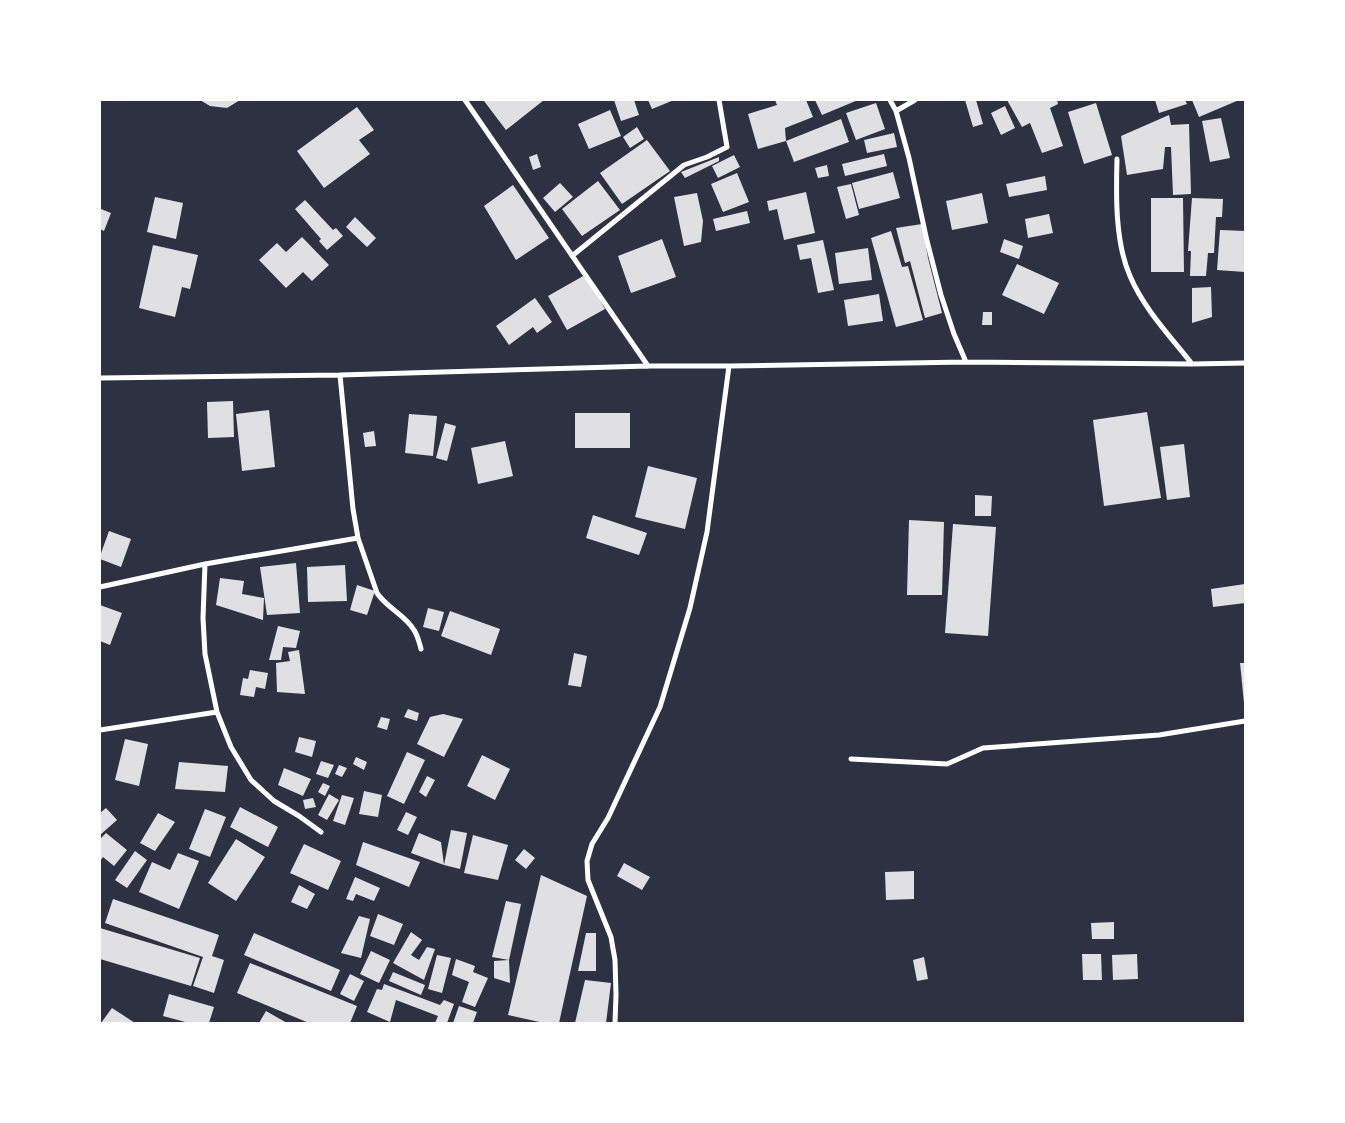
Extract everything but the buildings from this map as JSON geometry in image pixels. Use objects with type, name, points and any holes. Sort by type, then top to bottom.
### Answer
[{"type":"street","points":[[465,100],[648,366]]},
{"type":"street","points":[[572,256],[684,165],[707,157],[727,147],[719,100]]},
{"type":"street","points":[[890,100],[896,111],[909,158],[941,295],[966,362]]},
{"type":"street","points":[[896,111],[915,100]]},
{"type":"street","points":[[1117,159],[1116,196],[1124,261],[1137,292],[1192,364]]},
{"type":"street","points":[[100,378],[340,375],[648,366],[966,362],[1245,363]]},
{"type":"street","points":[[614,1023],[616,995],[615,960],[611,938],[588,880],[586,861],[592,844],[608,818],[660,706],[690,608],[707,532],[729,366]]},
{"type":"street","points":[[340,375],[353,509],[358,538],[377,592],[382,600],[414,629],[421,649]]},
{"type":"street","points":[[100,587],[205,564],[358,538]]},
{"type":"street","points":[[205,564],[203,618],[205,654],[216,712],[231,747],[251,780],[274,801],[321,832]]},
{"type":"street","points":[[100,730],[216,712]]},
{"type":"street","points":[[851,758],[947,764],[983,748],[1159,735],[1245,721]]}]
